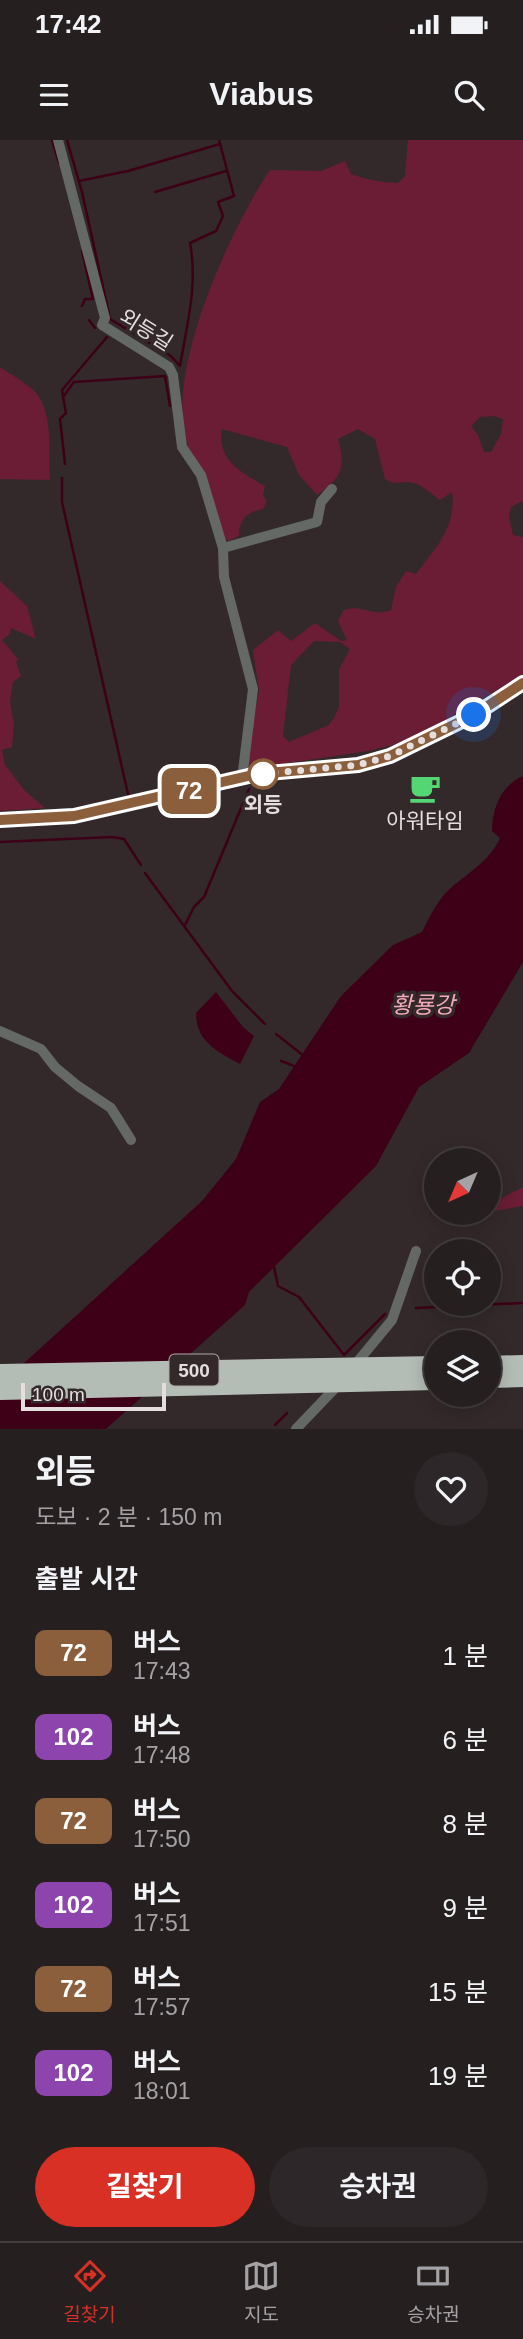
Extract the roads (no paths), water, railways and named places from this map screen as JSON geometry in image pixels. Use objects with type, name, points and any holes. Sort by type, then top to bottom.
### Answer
[{"type":"highway","points":[[501,1365],[523,1364]]},
{"type":"highway","name":"500","points":[[0,1373],[424,1365]]},
{"type":"highway","points":[[501,1379],[523,1378]]},
{"type":"highway","name":"500","points":[[0,1391],[424,1381]]},
{"type":"street","name":"외등길","points":[[58,140],[105,318],[102,325],[169,366],[173,375],[182,447],[201,475],[223,548],[224,577],[253,689],[242,779]]},
{"type":"street","points":[[223,548],[317,522],[321,502],[332,489]]},
{"type":"street","points":[[0,820],[74,816],[257,774],[358,765],[390,756],[474,715],[523,683]]},
{"type":"street","points":[[0,1031],[41,1049],[62,1074],[111,1108],[131,1140]]},
{"type":"street","points":[[296,1429],[330,1396],[392,1320],[415,1251]]},
{"type":"water","name":"황룡강","points":[[523,776],[523,962],[469,1053],[419,1087],[376,1166],[249,1292],[245,1305],[106,1429],[0,1429],[0,1385],[202,1201],[236,1159],[260,1102],[279,1089],[341,996],[393,945],[422,932],[443,896],[491,853],[500,838],[492,831],[496,806],[509,785]]},
{"type":"water","points":[[216,992],[243,1027],[254,1036],[240,1064],[210,1045],[204,1039],[197,1023],[196,1013]]},
{"type":"waterway","points":[[52,140],[59,163]]},
{"type":"waterway","points":[[67,140],[82,192],[110,319],[171,356],[180,366],[192,289],[190,243],[216,231],[223,216],[218,202],[234,196],[219,140]]},
{"type":"waterway","points":[[79,181],[128,171],[220,144]]},
{"type":"waterway","points":[[155,192],[226,171]]},
{"type":"waterway","points":[[82,251],[93,299],[85,299],[82,306]]},
{"type":"waterway","points":[[89,320],[95,328]]},
{"type":"waterway","points":[[63,397],[62,390],[107,337]]},
{"type":"waterway","points":[[65,464],[60,419],[66,413],[63,397],[74,382],[165,376],[170,406]]},
{"type":"waterway","points":[[62,478],[62,502],[128,794]]},
{"type":"waterway","points":[[185,925],[194,907],[204,897],[249,789]]},
{"type":"waterway","points":[[0,842],[112,837],[124,839],[141,865]]},
{"type":"waterway","points":[[145,873],[232,991],[265,1024]]},
{"type":"waterway","points":[[276,1034],[304,1056]]},
{"type":"waterway","points":[[281,1061],[294,1066]]},
{"type":"waterway","points":[[274,1267],[278,1286],[299,1297],[344,1355],[385,1314]]},
{"type":"waterway","points":[[416,1308],[523,1303]]},
{"type":"waterway","points":[[275,1425],[287,1413]]},
{"type":"place","name":"외등","points":[[263,774]]},
{"type":"place","name":"아워타임","points":[[425,788]]}]
